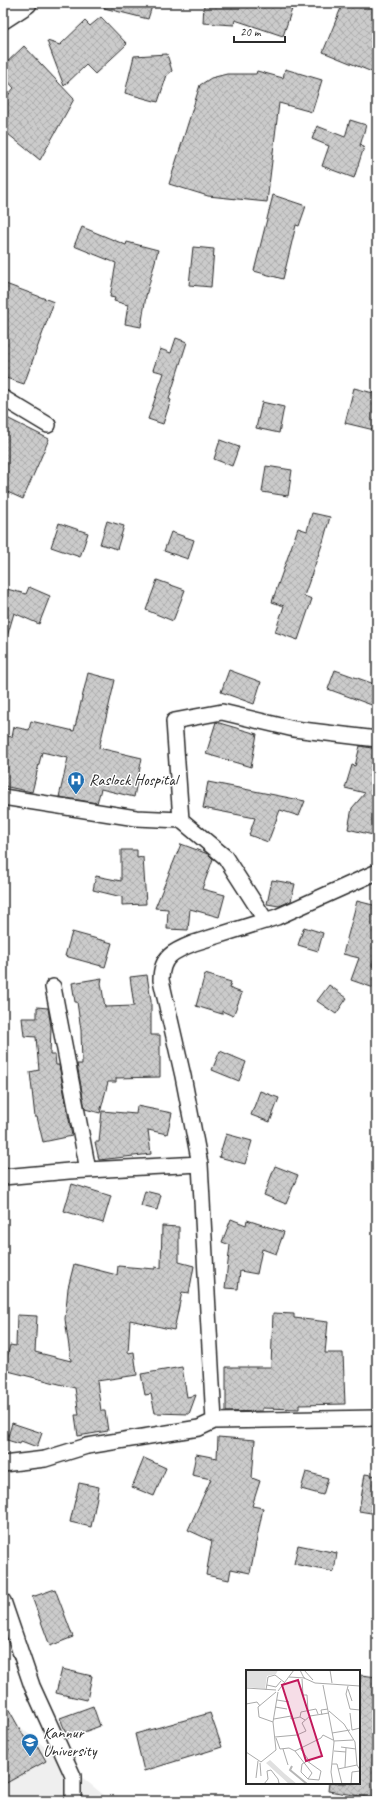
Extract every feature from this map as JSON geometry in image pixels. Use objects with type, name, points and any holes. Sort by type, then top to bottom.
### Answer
[{"type":"main road","points":[[3,18],[26,3]]},
{"type":"street","points":[[3,398],[48,425]]},
{"type":"street","points":[[181,820],[174,721],[222,712],[294,729],[377,739]]},
{"type":"street","points":[[3,797],[136,818],[181,820],[225,857],[266,921]]},
{"type":"street","points":[[214,1421],[200,1164],[183,1076],[161,980],[161,969],[167,957],[180,948],[266,921],[377,872]]},
{"type":"street","points":[[53,987],[88,1170]]},
{"type":"street","points":[[3,1177],[88,1170],[200,1164]]},
{"type":"street","points":[[3,1464],[45,1459],[87,1446],[199,1428],[214,1421],[377,1418]]},
{"type":"street","points":[[3,1601],[32,1686],[73,1776],[74,1801]]},
{"type":"shaded area","name":"Kannur University","points":[[3,1713],[111,1801],[3,1801]]},
{"type":"building","points":[[105,3],[153,3],[148,19],[104,8]]},
{"type":"building","points":[[204,3],[294,3],[283,36],[235,20],[234,25],[203,23]]},
{"type":"building","points":[[343,3],[377,3],[377,74],[323,52]]},
{"type":"building","points":[[101,17],[127,44],[95,74],[86,65],[64,86],[47,41],[60,45],[85,21],[90,26]]},
{"type":"building","points":[[24,46],[74,99],[40,160],[3,130],[3,101],[14,88],[3,76],[3,66]]},
{"type":"building","points":[[167,54],[172,71],[167,75],[158,102],[125,93],[134,56]]},
{"type":"building","points":[[285,69],[322,80],[312,112],[279,103],[267,202],[208,196],[169,184],[200,85],[211,78],[227,74],[256,74],[257,71],[283,78]]},
{"type":"building","points":[[350,120],[366,125],[360,146],[364,147],[354,178],[322,166],[329,146],[312,139],[317,126],[345,137]]},
{"type":"building","points":[[273,195],[306,206],[299,226],[296,225],[283,279],[254,271]]},
{"type":"building","points":[[82,227],[126,245],[127,242],[158,250],[146,296],[141,327],[125,324],[128,305],[114,301],[115,298],[110,297],[116,263],[74,246]]},
{"type":"building","points":[[193,247],[214,249],[211,287],[189,285]]},
{"type":"building","points":[[3,283],[54,302],[24,384],[3,377]]},
{"type":"building","points":[[176,338],[187,342],[169,399],[171,400],[163,424],[148,419],[164,373],[153,370],[160,349],[171,353]]},
{"type":"building","points":[[354,388],[377,394],[377,418],[374,430],[345,423]]},
{"type":"building","points":[[262,402],[284,407],[279,433],[256,428]]},
{"type":"building","points":[[3,416],[49,439],[23,499],[3,490]]},
{"type":"building","points":[[220,440],[239,447],[232,466],[214,459]]},
{"type":"building","points":[[266,466],[292,470],[288,496],[262,492]]},
{"type":"building","points":[[312,513],[330,517],[304,596],[312,599],[298,640],[275,632],[284,606],[272,602],[298,528],[307,531]]},
{"type":"building","points":[[107,521],[124,526],[117,549],[100,544]]},
{"type":"building","points":[[59,523],[88,533],[80,557],[51,547]]},
{"type":"building","points":[[171,532],[194,540],[188,559],[164,551]]},
{"type":"building","points":[[157,580],[185,590],[173,621],[146,610]]},
{"type":"building","points":[[29,587],[50,596],[39,624],[14,613],[7,637],[3,636],[3,588],[26,594]]},
{"type":"building","points":[[229,670],[261,682],[254,704],[221,692]]},
{"type":"building","points":[[335,670],[377,685],[377,707],[328,689]]},
{"type":"building","points":[[88,673],[115,680],[99,748],[142,758],[134,797],[101,789],[97,803],[59,797],[68,758],[42,752],[32,792],[3,786],[3,735],[12,737],[14,727],[29,730],[31,721],[74,731]]},
{"type":"building","points":[[216,722],[257,734],[251,767],[206,754]]},
{"type":"building","points":[[360,746],[377,749],[377,836],[348,829],[352,808],[365,793],[345,788],[352,765],[355,766]]},
{"type":"building","points":[[208,782],[305,801],[299,816],[280,810],[268,842],[249,835],[255,818],[203,808]]},
{"type":"building","points":[[181,844],[208,854],[213,859],[202,889],[225,895],[219,917],[190,909],[188,930],[167,929],[168,909],[155,908]]},
{"type":"building","points":[[121,850],[137,850],[137,858],[143,857],[146,904],[122,905],[122,897],[93,890],[96,876],[121,881]]},
{"type":"building","points":[[272,880],[295,884],[291,901],[279,906],[267,904]]},
{"type":"building","points":[[357,901],[377,906],[377,948],[372,966],[377,967],[377,979],[374,988],[351,980],[359,958],[343,954]]},
{"type":"building","points":[[304,927],[323,933],[318,951],[298,945]]},
{"type":"building","points":[[72,932],[112,943],[105,967],[65,956]]},
{"type":"building","points":[[205,974],[231,982],[229,988],[242,993],[233,1016],[222,1011],[222,1014],[196,1006]]},
{"type":"building","points":[[147,975],[151,1001],[151,1035],[160,1035],[160,1077],[116,1078],[116,1082],[108,1082],[100,1113],[85,1109],[77,1064],[82,1064],[81,1030],[77,1002],[75,1002],[72,983],[102,978],[101,983],[105,1007],[134,1006],[130,977]]},
{"type":"building","points":[[329,985],[347,998],[336,1014],[317,1001]]},
{"type":"building","points":[[37,1007],[48,1008],[51,1027],[50,1055],[55,1055],[56,1065],[59,1065],[72,1136],[43,1142],[37,1117],[35,1117],[30,1072],[39,1070],[36,1037],[24,1036],[22,1018],[37,1018]]},
{"type":"building","points":[[220,1051],[246,1062],[239,1081],[212,1070]]},
{"type":"building","points":[[260,1091],[279,1098],[270,1122],[251,1115]]},
{"type":"building","points":[[137,1106],[172,1113],[167,1134],[148,1130],[151,1154],[99,1160],[95,1142],[99,1142],[102,1111],[136,1114]]},
{"type":"building","points":[[226,1134],[252,1141],[245,1164],[219,1157]]},
{"type":"building","points":[[275,1166],[298,1175],[286,1204],[264,1195]]},
{"type":"building","points":[[72,1184],[111,1196],[103,1223],[64,1211]]},
{"type":"building","points":[[145,1191],[161,1195],[157,1210],[141,1206]]},
{"type":"building","points":[[231,1219],[246,1225],[247,1220],[284,1232],[276,1254],[262,1249],[257,1274],[240,1271],[238,1289],[225,1288],[230,1245],[222,1242]]},
{"type":"building","points":[[162,1226],[179,1227],[179,1262],[194,1266],[189,1293],[182,1292],[174,1330],[130,1320],[128,1353],[134,1352],[137,1375],[97,1381],[101,1411],[105,1411],[108,1431],[78,1436],[75,1415],[79,1415],[75,1388],[4,1370],[10,1345],[16,1346],[17,1315],[37,1316],[35,1352],[71,1361],[65,1319],[68,1288],[74,1264],[117,1275],[118,1266],[155,1269],[155,1267],[161,1268]]},
{"type":"building","points":[[273,1313],[294,1314],[294,1318],[328,1322],[325,1353],[343,1353],[345,1404],[299,1405],[299,1409],[262,1408],[262,1411],[226,1412],[226,1367],[271,1367]]},
{"type":"building","points":[[182,1367],[187,1397],[196,1395],[189,1414],[155,1413],[151,1394],[145,1395],[141,1374]]},
{"type":"building","points":[[12,1423],[42,1433],[37,1447],[21,1441],[20,1444],[7,1440]]},
{"type":"building","points":[[218,1437],[255,1440],[252,1478],[260,1481],[252,1506],[263,1508],[250,1573],[231,1569],[229,1580],[206,1575],[212,1541],[188,1530],[211,1479],[192,1475],[196,1454],[217,1458]]},
{"type":"building","points":[[144,1458],[166,1468],[154,1496],[132,1487]]},
{"type":"building","points":[[306,1472],[328,1478],[323,1495],[301,1489]]},
{"type":"building","points":[[365,1474],[377,1476],[377,1514],[359,1511]]},
{"type":"building","points":[[79,1483],[99,1487],[91,1527],[70,1522]]},
{"type":"building","points":[[298,1545],[337,1553],[334,1572],[294,1564]]},
{"type":"building","points":[[55,1589],[73,1637],[50,1646],[32,1597]]},
{"type":"building","points":[[62,1669],[92,1676],[87,1700],[56,1693]]},
{"type":"building","points":[[361,1675],[377,1677],[374,1707],[377,1707],[377,1771],[373,1798],[328,1791],[329,1784],[360,1784]]},
{"type":"building","points":[[3,1699],[27,1742],[33,1738],[46,1761],[3,1785],[3,1754],[9,1751],[3,1739]]},
{"type":"building","points":[[93,1706],[100,1726],[68,1738],[60,1718]]},
{"type":"building","points":[[210,1713],[222,1747],[144,1771],[135,1734]]},
{"type":"place","name":"Raslock Hospital","points":[[76,795]]},
{"type":"place","name":"Kannur University","points":[[30,1757]]}]
